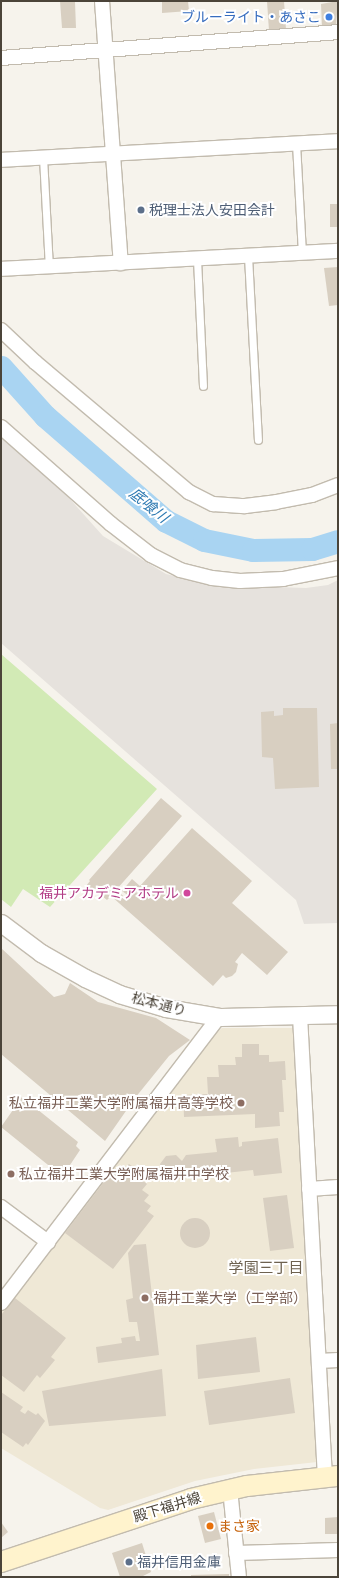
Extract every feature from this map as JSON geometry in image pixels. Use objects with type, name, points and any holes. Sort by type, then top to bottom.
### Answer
[{"type":"main road","name":"殿下福井線","points":[[1,1562],[191,1499],[230,1489],[332,1476]]},
{"type":"street","points":[[102,1],[121,263]]},
{"type":"street","points":[[1,58],[338,32]]},
{"type":"street","points":[[1,160],[338,141]]},
{"type":"street","points":[[1,269],[338,251]]},
{"type":"street","points":[[1,330],[35,362],[188,492],[207,501],[245,506],[312,495],[338,485]]},
{"type":"street","points":[[1,427],[117,528],[151,555],[180,570],[212,578],[240,581],[282,579],[338,568]]},
{"type":"street","name":"松本通り","points":[[1,923],[41,953],[101,986],[166,1008],[219,1017],[338,1014]]},
{"type":"street","points":[[300,1016],[319,1361],[332,1476]]},
{"type":"street","points":[[1,1303],[219,1017]]},
{"type":"street","points":[[310,1189],[338,1188]]},
{"type":"street","points":[[1,1207],[48,1242]]},
{"type":"street","points":[[319,1361],[338,1360]]},
{"type":"street","points":[[230,1489],[239,1577]]},
{"type":"street","points":[[236,1554],[338,1550]]},
{"type":"lane","points":[[296,143],[302,253]]},
{"type":"lane","points":[[43,157],[49,267]]},
{"type":"lane","points":[[248,256],[258,440]]},
{"type":"lane","points":[[197,259],[203,386]]},
{"type":"shaded area","points":[[1,437],[69,498],[103,536],[166,574],[191,580],[244,586],[306,588],[328,585],[338,580],[338,923],[304,924],[296,900],[1,643]]},
{"type":"shaded area","points":[[222,1028],[293,1028],[317,1462],[254,1469],[195,1481],[108,1510],[100,1508],[1,1448],[1,1310],[216,1033]]},
{"type":"green space","points":[[1,654],[157,789],[50,907],[23,889],[11,907],[1,899]]},
{"type":"building","points":[[60,1],[84,1],[75,2],[76,28],[62,28]]},
{"type":"building","points":[[162,1],[188,1],[189,11],[162,13]]},
{"type":"building","points":[[267,1],[284,1],[286,30],[269,31]]},
{"type":"building","points":[[338,1],[336,25],[322,27],[321,4]]},
{"type":"building","points":[[330,204],[338,204],[338,227],[330,227]]},
{"type":"building","points":[[338,267],[338,305],[329,306],[324,268]]},
{"type":"building","points":[[283,708],[317,708],[319,787],[275,789],[273,758],[262,757],[261,712],[274,711],[274,716],[283,715]]},
{"type":"building","points":[[338,723],[338,769],[331,769],[330,724]]},
{"type":"building","points":[[161,798],[182,816],[116,890],[127,899],[129,896],[122,891],[132,879],[140,886],[192,828],[252,881],[232,903],[288,952],[267,975],[242,953],[235,962],[238,964],[236,972],[232,976],[226,978],[223,975],[213,986],[111,896],[107,900],[102,896],[105,892],[98,886],[93,892],[86,886],[90,881],[89,880]]},
{"type":"building","points":[[1,948],[54,997],[65,994],[70,983],[98,1002],[156,1018],[190,1040],[169,1056],[135,1098],[105,1141],[1,1054]]},
{"type":"building","points":[[242,1044],[259,1044],[259,1055],[269,1055],[269,1062],[285,1061],[286,1080],[282,1080],[284,1112],[279,1112],[280,1126],[255,1128],[255,1114],[184,1117],[183,1095],[208,1094],[207,1077],[219,1077],[218,1065],[236,1065],[235,1057],[242,1057]]},
{"type":"building","points":[[22,1097],[78,1142],[76,1146],[80,1150],[66,1171],[62,1166],[58,1173],[1,1127]]},
{"type":"building","points":[[238,1137],[239,1147],[242,1146],[242,1142],[278,1138],[282,1173],[254,1176],[253,1170],[189,1177],[183,1172],[179,1179],[169,1180],[161,1174],[160,1164],[166,1156],[176,1155],[182,1161],[186,1155],[217,1152],[215,1139]]},
{"type":"building","points":[[129,1164],[146,1176],[142,1180],[147,1184],[142,1190],[149,1195],[144,1201],[151,1206],[147,1211],[154,1216],[113,1269],[65,1233],[110,1174],[113,1176],[118,1170],[120,1172]]},
{"type":"building","points":[[287,1195],[294,1248],[270,1251],[263,1198]]},
{"type":"building","points":[[195,1218],[201,1219],[209,1227],[209,1239],[201,1247],[195,1248],[189,1247],[181,1239],[180,1233],[181,1227],[189,1219]]},
{"type":"building","points":[[146,1244],[159,1355],[98,1363],[96,1347],[122,1343],[121,1338],[135,1336],[136,1341],[140,1341],[137,1322],[129,1322],[126,1300],[133,1298],[128,1253],[134,1245]]},
{"type":"building","points":[[15,1298],[66,1338],[51,1357],[55,1360],[40,1378],[37,1375],[24,1392],[1,1375],[1,1315]]},
{"type":"building","points":[[256,1337],[260,1372],[198,1379],[196,1345]]},
{"type":"building","points":[[162,1369],[166,1416],[49,1426],[42,1391]]},
{"type":"building","points":[[290,1378],[295,1413],[209,1425],[204,1391]]},
{"type":"building","points":[[1,1392],[23,1407],[20,1411],[25,1414],[28,1410],[36,1415],[38,1413],[45,1421],[28,1445],[26,1443],[23,1447],[1,1432]]},
{"type":"building","points":[[214,1512],[221,1539],[205,1543],[198,1516]]},
{"type":"building","points":[[338,1517],[338,1534],[325,1534],[325,1518]]},
{"type":"building","points":[[1,1522],[8,1532],[1,1538]]},
{"type":"building","points":[[142,1543],[151,1572],[141,1577],[120,1577],[112,1553]]},
{"type":"building","points":[[229,1574],[229,1577],[191,1577],[191,1575]]},
{"type":"waterway","name":"底喰川","points":[[1,367],[45,416],[166,521],[204,540],[253,550],[312,549],[338,541]]},
{"type":"place","name":"ブルーライト・あさこ","points":[[329,17]]},
{"type":"place","name":"税理士法人安田会計","points":[[141,210]]},
{"type":"place","name":"福井アカデミアホテル","points":[[187,893]]},
{"type":"place","name":"私立福井工業大学附属福井高等学校","points":[[241,1103]]},
{"type":"place","name":"私立福井工業大学附属福井中学校","points":[[11,1174]]},
{"type":"place","name":"福井工業大学（工学部）","points":[[145,1298]]},
{"type":"place","name":"まさ家","points":[[210,1526]]},
{"type":"place","name":"福井信用金庫","points":[[129,1562]]},
{"type":"district","name":"学園三丁目","points":[[266,1268]]}]
